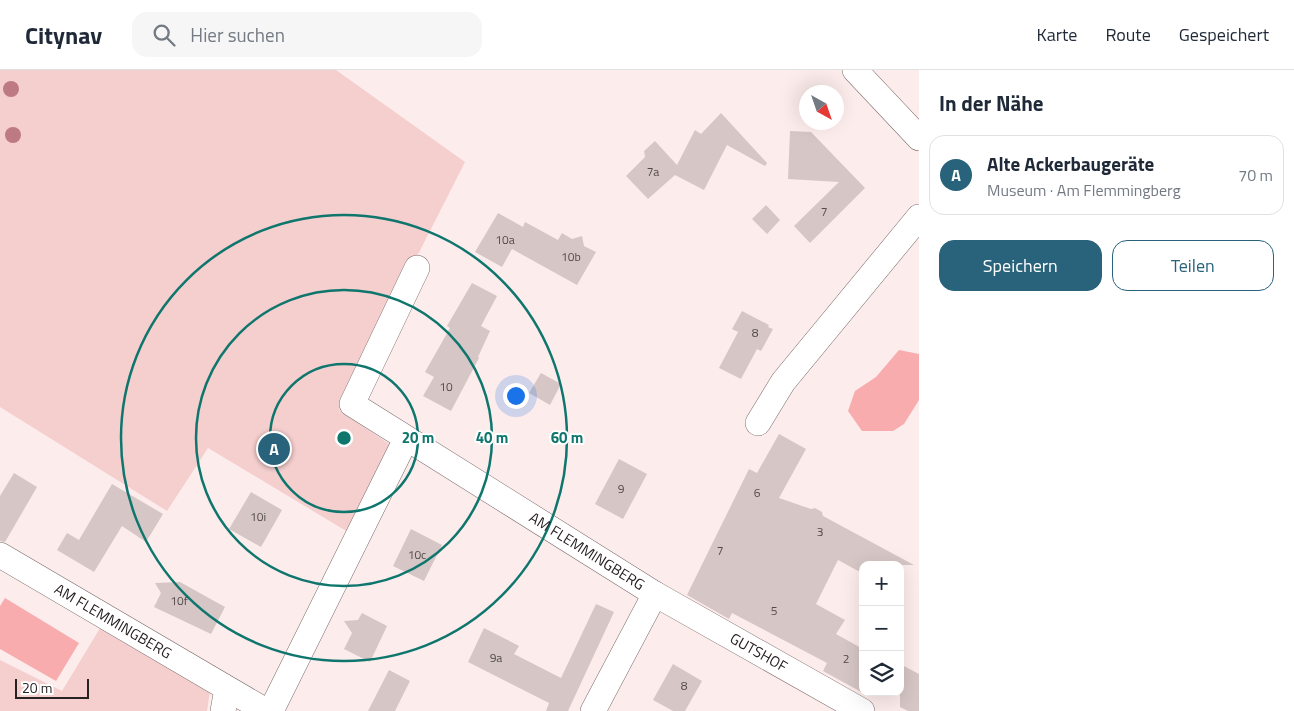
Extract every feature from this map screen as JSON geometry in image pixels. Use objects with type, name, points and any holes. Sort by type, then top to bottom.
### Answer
[{"type":"street","points":[[855,70],[919,138]]},
{"type":"street","points":[[758,423],[783,382],[919,218]]},
{"type":"street","name":"AM FLEMMINGBERG","points":[[417,268],[352,404],[655,594],[593,711]]},
{"type":"street","points":[[271,711],[406,438]]},
{"type":"street","name":"AM FLEMMINGBERG","points":[[0,555],[225,700],[266,711]]},
{"type":"street","name":"GUTSHOF","points":[[655,594],[862,711]]},
{"type":"shaded area","points":[[0,70],[336,70],[465,162],[339,410],[389,444],[390,455],[348,532],[208,448],[167,511],[0,407]]},
{"type":"shaded area","points":[[899,350],[919,354],[919,400],[904,424],[893,431],[862,431],[848,411],[855,391],[876,377]]},
{"type":"shaded area","points":[[5,598],[79,643],[56,681],[0,649],[0,606]]},
{"type":"shaded area","points":[[102,625],[210,691],[207,711],[0,711],[0,660],[62,691]]},
{"type":"building","points":[[721,113],[767,163],[765,166],[727,145],[704,190],[675,175],[648,199],[626,176],[645,157],[644,151],[655,141],[677,165],[695,130],[701,134]]},
{"type":"building","points":[[790,131],[811,132],[865,188],[810,243],[794,226],[839,182],[788,179]]},
{"type":"building","points":[[766,205],[780,220],[767,234],[752,219]]},
{"type":"building","points":[[498,213],[523,227],[525,222],[558,240],[562,233],[572,239],[582,236],[584,246],[596,252],[577,285],[512,249],[502,267],[475,252]]},
{"type":"building","points":[[472,283],[497,296],[481,326],[490,331],[479,358],[451,411],[423,396],[434,377],[425,372],[450,328],[447,326]]},
{"type":"building","points":[[742,311],[773,329],[761,351],[757,349],[741,379],[719,368],[738,332],[732,329]]},
{"type":"building","points":[[541,373],[561,384],[550,405],[529,393]]},
{"type":"building","points":[[779,434],[806,449],[779,498],[811,509],[815,508],[822,512],[823,516],[914,565],[904,565],[904,561],[859,561],[859,571],[838,560],[816,604],[845,620],[836,634],[859,647],[859,691],[823,671],[827,663],[732,613],[729,619],[687,595],[749,469],[757,473]]},
{"type":"building","points":[[619,459],[647,474],[623,519],[595,504]]},
{"type":"building","points":[[14,473],[37,487],[5,542],[0,541],[0,496]]},
{"type":"building","points":[[112,484],[163,514],[146,542],[122,526],[94,572],[57,550],[67,533],[79,540]]},
{"type":"building","points":[[251,492],[282,510],[261,547],[229,529]]},
{"type":"building","points":[[411,529],[442,545],[424,581],[393,566]]},
{"type":"building","points":[[180,582],[225,607],[211,634],[154,607],[161,593],[155,583]]},
{"type":"building","points":[[596,604],[614,612],[568,711],[546,711],[549,703],[468,662],[484,628],[519,646],[514,654],[561,678]]},
{"type":"building","points":[[362,613],[387,626],[370,662],[344,649],[352,633],[344,621],[358,620]]},
{"type":"building","points":[[673,664],[702,681],[685,711],[673,711],[653,700]]},
{"type":"building","points":[[904,666],[919,674],[919,711],[908,711],[900,707],[900,696],[904,696]]},
{"type":"building","points":[[389,670],[410,681],[395,711],[368,711]]},
{"type":"place","name":"Alte Ackerbaugeräte","points":[[274,449]]}]
